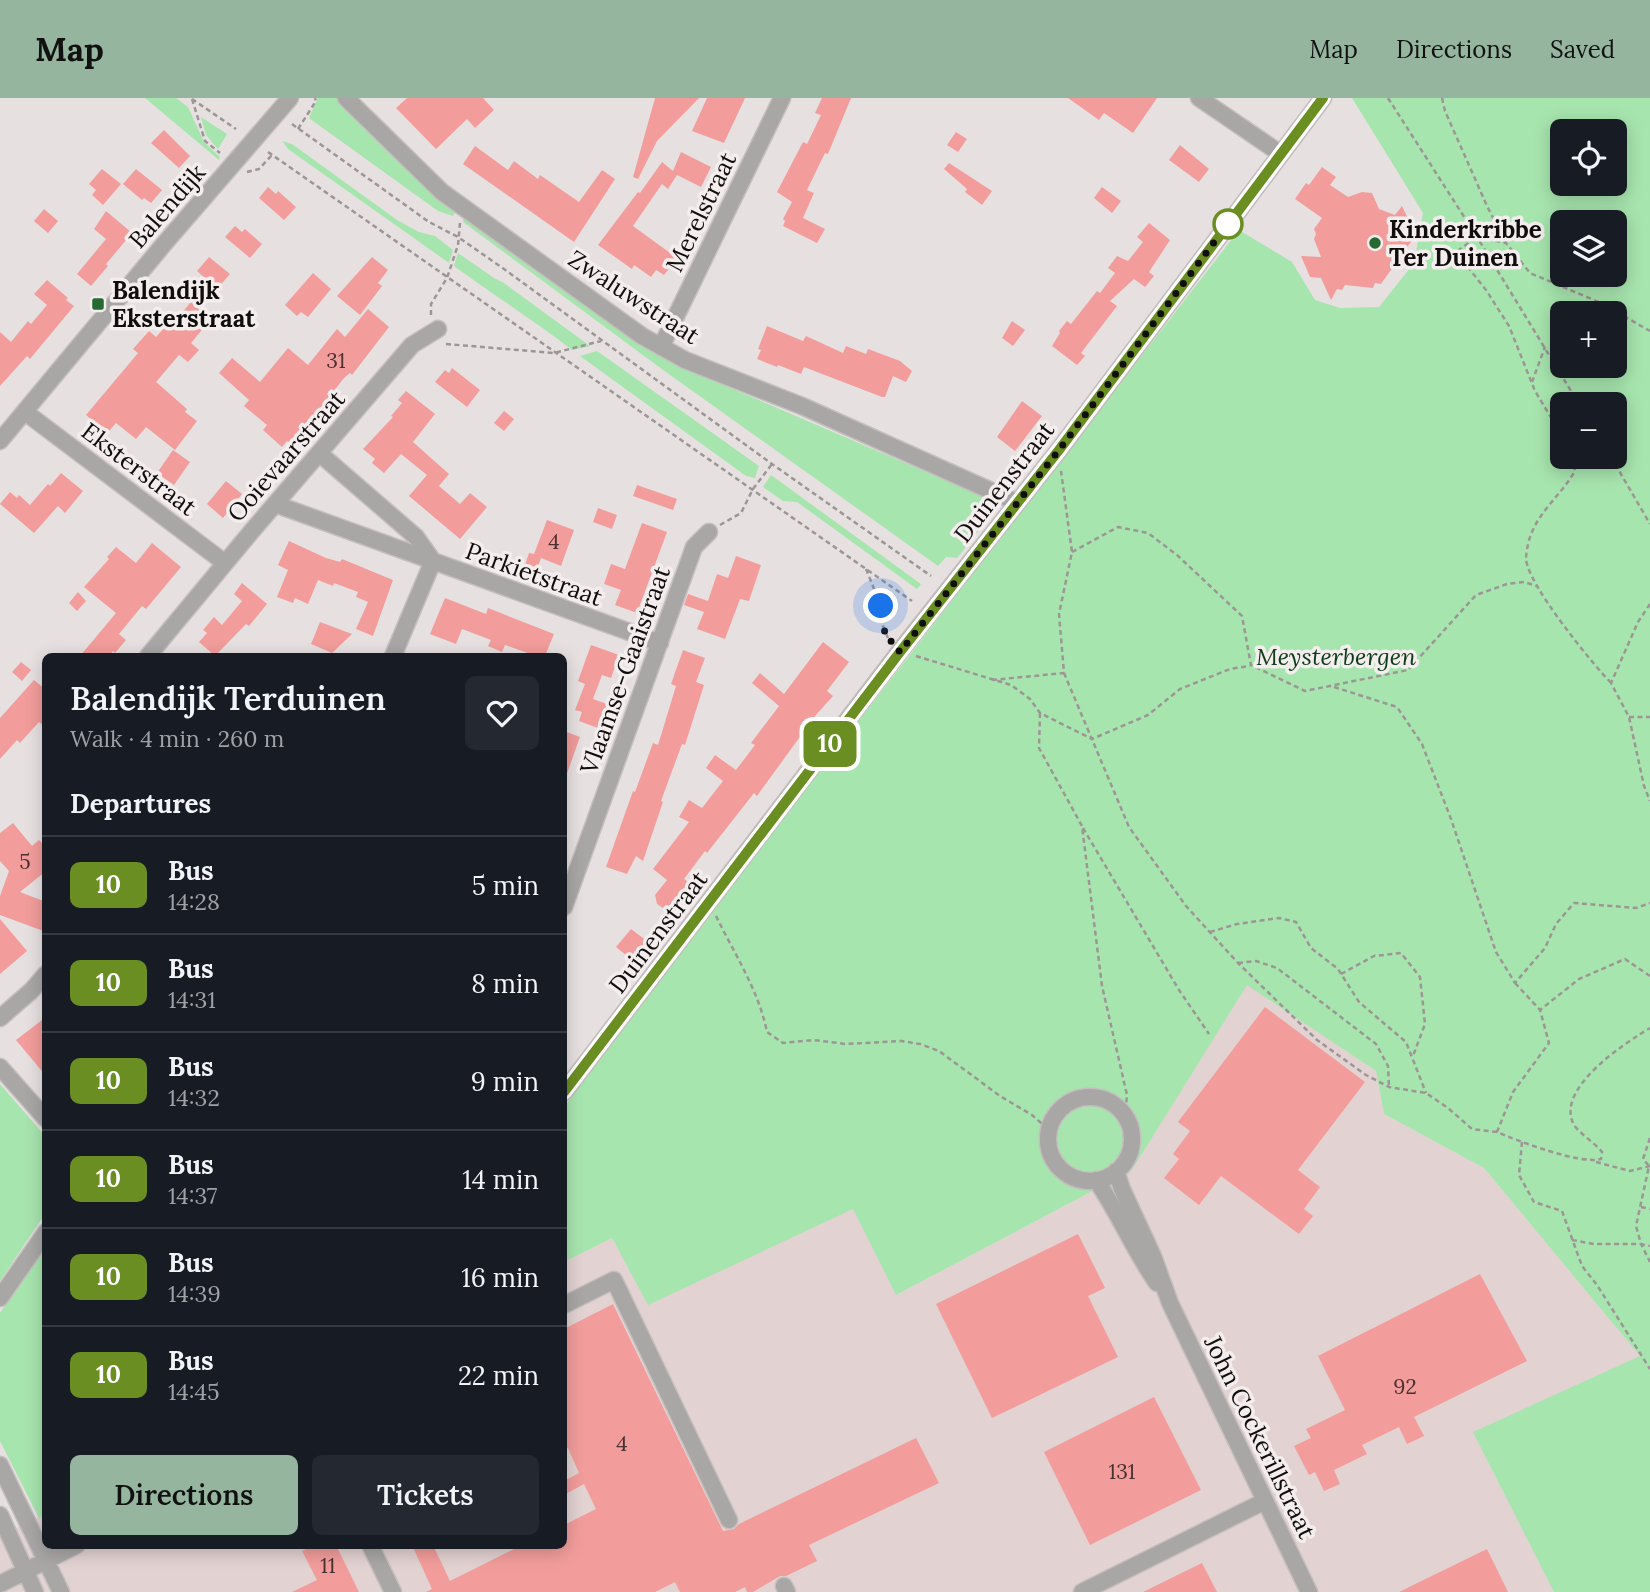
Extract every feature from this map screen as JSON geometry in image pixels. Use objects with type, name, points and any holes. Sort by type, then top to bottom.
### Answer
[{"type":"street","name":"Balendijk","points":[[0,441],[290,98]]},
{"type":"street","name":"Zwaluwstraat","points":[[346,98],[442,192],[642,336],[684,360],[802,406],[1016,502]]},
{"type":"street","name":"Merelstraat","points":[[661,347],[782,98]]},
{"type":"street","points":[[1199,98],[1280,154]]},
{"type":"street","name":"Duinenstraat","points":[[567,1088],[900,652],[1059,450],[1323,98]]},
{"type":"street","name":"Ooievaarstraat","points":[[150,653],[412,345],[436,330]]},
{"type":"street","name":"Eksterstraat","points":[[24,412],[225,563]]},
{"type":"street","name":"Parkietstraat","points":[[319,453],[416,537],[433,561]]},
{"type":"street","name":"Parkietstraat","points":[[275,504],[660,643]]},
{"type":"street","name":"Vlaamse-Gaaistraat","points":[[567,899],[694,547],[709,531]]},
{"type":"street","points":[[394,653],[433,561]]},
{"type":"street","name":"Ooievaarstraat","points":[[166,653],[177,621]]},
{"type":"street","points":[[0,1018],[42,979]]},
{"type":"street","points":[[0,1067],[42,1114]]},
{"type":"street","points":[[1076,1099],[1104,1099],[1116,1106],[1125,1116],[1130,1125],[1132,1145],[1129,1155],[1116,1171],[1096,1180],[1082,1180],[1059,1167],[1048,1143],[1049,1130],[1064,1106],[1076,1099]]},
{"type":"street","name":"John Cockerillstraat","points":[[1116,1171],[1170,1303],[1309,1592]]},
{"type":"street","name":"John Cockerillstraat","points":[[1096,1180],[1110,1200],[1142,1263],[1170,1303]]},
{"type":"street","points":[[0,1298],[42,1238]]},
{"type":"street","points":[[567,1304],[614,1280],[729,1520]]},
{"type":"street","points":[[0,1465],[61,1592]]},
{"type":"street","points":[[1082,1592],[1265,1501]]},
{"type":"street","points":[[0,1515],[36,1592]]},
{"type":"street","points":[[0,1584],[69,1549]]},
{"type":"street","points":[[372,1549],[393,1592]]},
{"type":"path","points":[[298,129],[313,108],[315,98]]},
{"type":"path","points":[[1388,98],[1572,392]]},
{"type":"path","points":[[1442,98],[1445,111],[1487,206],[1506,243],[1530,273],[1601,303],[1650,331]]},
{"type":"path","points":[[191,99],[205,141],[231,166]]},
{"type":"path","points":[[191,99],[236,130]]},
{"type":"path","points":[[292,124],[429,222],[458,237],[930,576]]},
{"type":"path","points":[[268,152],[912,601]]},
{"type":"path","points":[[461,206],[458,237],[447,278],[431,304],[436,330],[554,353],[603,341]]},
{"type":"path","points":[[1506,243],[1477,237],[1455,252],[1486,290],[1509,326],[1532,382],[1550,415]]},
{"type":"path","points":[[1532,382],[1545,347]]},
{"type":"path","points":[[1059,450],[1072,552],[1059,614],[1064,673],[1129,827],[1186,905],[1238,963],[1317,1040],[1366,1075],[1389,1087],[1426,1093],[1472,1129],[1497,1132],[1522,1142],[1630,1171],[1650,1166]]},
{"type":"path","points":[[709,531],[741,513],[753,489],[772,464]]},
{"type":"path","points":[[1575,469],[1565,489],[1541,512],[1529,539],[1526,560],[1537,586],[1582,652],[1611,683],[1629,717],[1644,786],[1650,801]]},
{"type":"path","points":[[1618,469],[1650,524]]},
{"type":"path","points":[[1072,552],[1118,527],[1148,533],[1177,555],[1242,616],[1251,666]]},
{"type":"path","points":[[865,566],[881,606],[885,634],[900,652],[1011,685],[1030,699],[1040,713],[1092,739],[1148,715],[1180,689],[1230,669],[1251,666],[1305,691],[1408,670],[1476,595],[1507,584],[1524,582],[1537,586]]},
{"type":"path","points":[[1611,683],[1638,622],[1650,604]]},
{"type":"path","points":[[990,680],[1064,673]]},
{"type":"path","points":[[1331,686],[1397,707],[1422,744],[1451,819],[1496,952],[1515,983],[1540,1010],[1549,1043],[1513,1092],[1497,1132]]},
{"type":"path","points":[[1040,713],[1039,748],[1179,990],[1209,1034]]},
{"type":"path","points":[[1629,717],[1650,717]]},
{"type":"path","points":[[1082,825],[1102,986],[1127,1095],[1125,1116]]},
{"type":"path","points":[[709,901],[753,990],[767,1032],[783,1043],[813,1040],[846,1044],[901,1041],[920,1044],[939,1051],[1000,1096],[1032,1115],[1049,1130]]},
{"type":"path","points":[[1515,983],[1545,948],[1556,924],[1574,903],[1636,908],[1650,903]]},
{"type":"path","points":[[1210,932],[1237,924],[1279,918],[1296,922],[1311,948],[1338,969],[1359,1002],[1406,1042],[1426,1093]]},
{"type":"path","points":[[1341,974],[1374,956],[1401,953],[1420,977],[1426,1024],[1413,1056]]},
{"type":"path","points":[[1540,1010],[1579,979],[1625,959],[1650,976]]},
{"type":"path","points":[[1238,963],[1256,961],[1277,968],[1376,1044],[1388,1066],[1389,1087]]},
{"type":"path","points":[[1594,1161],[1601,1159],[1602,1152],[1594,1141],[1575,1126],[1572,1116],[1574,1093],[1592,1070],[1650,1028]]},
{"type":"path","points":[[1650,1138],[1643,1159],[1650,1166]]},
{"type":"path","points":[[1522,1142],[1519,1175],[1534,1202],[1562,1211],[1582,1266],[1650,1369]]},
{"type":"path","points":[[1650,1166],[1636,1226],[1650,1262]]},
{"type":"path","points":[[1642,1207],[1650,1209]]},
{"type":"path","points":[[1572,1240],[1594,1244],[1650,1246]]},
{"type":"shaded area","points":[[1247,984],[1376,1071],[1384,1114],[1484,1168],[1640,1356],[1555,1592],[0,1592],[0,1536],[42,1515],[42,1549],[567,1549],[567,1260],[612,1238],[648,1304],[853,1208],[896,1295],[1132,1170]]},
{"type":"green space","points":[[145,98],[176,98],[188,107],[204,142],[220,157],[219,160]]},
{"type":"green space","points":[[318,98],[337,98],[419,181],[456,211],[453,216],[438,211],[309,118]]},
{"type":"green space","name":"Meysterbergen","points":[[1352,98],[1650,98],[1650,1592],[1554,1592],[1473,1432],[1640,1356],[1484,1168],[1384,1114],[1376,1071],[1247,985],[1132,1170],[896,1295],[853,1209],[648,1305],[612,1238],[567,1260],[567,1103],[709,914],[1239,230],[1292,262],[1315,300],[1340,308],[1379,307],[1414,263],[1423,213]]},
{"type":"green space","points":[[201,117],[227,134],[218,149],[206,135]]},
{"type":"green space","points":[[282,141],[292,144],[397,220],[419,232],[435,236],[453,250],[449,263],[288,149]]},
{"type":"green space","points":[[464,216],[669,359],[987,498],[997,508],[957,558],[946,557],[938,566],[659,367],[463,222]]},
{"type":"green space","points":[[458,253],[590,346],[572,350],[454,266]]},
{"type":"green space","points":[[597,351],[759,466],[755,478],[746,476],[580,356]]},
{"type":"green space","points":[[771,475],[921,584],[917,589],[797,502],[783,501],[763,487]]},
{"type":"green space","points":[[0,1084],[42,1132],[42,1218],[0,1281]]},
{"type":"green space","points":[[42,1247],[42,1516],[39,1518],[0,1441],[0,1313]]},
{"type":"building","points":[[407,98],[483,98],[494,110],[475,128],[467,119],[436,149],[396,108]]},
{"type":"building","points":[[655,98],[699,98],[657,141],[638,179],[633,177]]},
{"type":"building","points":[[707,98],[745,98],[724,143],[692,131]]},
{"type":"building","points":[[822,98],[851,98],[828,154],[825,153],[807,190],[814,193],[803,218],[825,229],[817,243],[783,226],[783,219],[792,202],[777,192],[803,142],[807,144],[821,115],[815,113]]},
{"type":"building","points":[[1068,98],[1157,98],[1133,133],[1104,113],[1099,120]]},
{"type":"building","points":[[164,130],[190,156],[179,168],[151,143]]},
{"type":"building","points":[[956,132],[967,139],[958,152],[947,145]]},
{"type":"building","points":[[1180,145],[1209,169],[1199,182],[1169,160]]},
{"type":"building","points":[[475,146],[508,170],[514,161],[538,179],[540,175],[579,202],[602,170],[615,179],[574,242],[463,164]]},
{"type":"building","points":[[681,152],[711,167],[701,187],[677,175],[668,189],[662,184],[633,226],[677,258],[664,275],[656,270],[651,277],[634,265],[632,269],[598,245],[662,162],[673,171]]},
{"type":"building","points":[[949,163],[992,191],[982,205],[965,192],[967,189],[944,169]]},
{"type":"building","name":"Kinderkribbe Ter Duinen","points":[[1322,167],[1336,177],[1330,185],[1348,197],[1362,192],[1372,193],[1379,209],[1395,215],[1402,206],[1413,229],[1410,234],[1413,239],[1381,284],[1375,283],[1373,288],[1345,285],[1342,290],[1337,289],[1331,300],[1321,278],[1310,277],[1301,256],[1321,257],[1314,239],[1314,229],[1322,218],[1295,199]]},
{"type":"building","points":[[102,169],[121,184],[103,205],[92,195],[96,190],[89,184]]},
{"type":"building","points":[[136,169],[162,190],[151,203],[144,198],[142,200],[123,184]]},
{"type":"building","points":[[268,187],[276,194],[278,191],[296,207],[284,220],[259,198]]},
{"type":"building","points":[[1102,187],[1121,201],[1112,213],[1094,198]]},
{"type":"building","points":[[44,209],[58,221],[48,233],[34,221]]},
{"type":"building","points":[[106,211],[132,233],[91,286],[77,274],[106,239],[94,229]]},
{"type":"building","points":[[1149,223],[1170,240],[1149,272],[1154,276],[1145,287],[1134,279],[1110,301],[1117,306],[1081,353],[1085,356],[1077,365],[1052,346],[1059,331],[1067,321],[1071,324],[1097,291],[1100,293],[1115,273],[1108,268],[1117,256],[1128,261],[1143,242],[1137,237]]},
{"type":"building","points":[[235,226],[242,232],[245,229],[262,244],[250,258],[225,237]]},
{"type":"building","points":[[209,257],[230,274],[217,289],[197,271]]},
{"type":"building","points":[[372,257],[388,270],[378,283],[382,286],[360,315],[337,296]]},
{"type":"building","points":[[313,273],[331,289],[308,317],[301,312],[297,316],[285,305]]},
{"type":"building","points":[[47,280],[74,306],[30,359],[27,356],[0,386],[0,332],[11,342],[28,321],[31,324],[47,305],[34,294]]},
{"type":"building","points":[[191,302],[211,319],[191,343],[199,350],[188,362],[179,355],[156,382],[197,421],[175,450],[146,427],[136,439],[116,423],[103,438],[89,426],[93,421],[86,415],[138,353],[133,349],[149,331],[156,337],[164,328],[167,330]]},
{"type":"building","points":[[368,309],[389,327],[352,375],[350,373],[344,378],[291,445],[287,441],[282,447],[263,430],[267,425],[244,406],[249,400],[219,373],[232,358],[260,382],[288,348],[308,365],[337,329],[345,337]]},
{"type":"building","points":[[1012,321],[1025,330],[1013,346],[1002,338]]},
{"type":"building","points":[[767,326],[803,341],[806,336],[843,353],[846,346],[866,354],[868,349],[900,361],[912,371],[906,382],[893,376],[885,397],[882,397],[804,367],[801,374],[778,365],[777,367],[757,359]]},
{"type":"building","points":[[452,368],[480,390],[467,407],[435,382],[445,370],[449,373]]},
{"type":"building","points":[[406,391],[435,414],[413,442],[449,474],[439,486],[460,504],[470,493],[487,507],[460,539],[409,496],[427,475],[401,454],[384,473],[372,463],[375,459],[363,449],[393,417],[391,416],[402,403],[398,400]]},
{"type":"building","points":[[1022,401],[1042,416],[1015,451],[997,437]]},
{"type":"building","points":[[504,411],[514,419],[504,431],[494,423]]},
{"type":"building","points":[[173,450],[190,462],[174,485],[157,473]]},
{"type":"building","points":[[61,473],[83,491],[65,513],[58,506],[34,533],[0,504],[10,492],[17,498],[19,495],[30,505]]},
{"type":"building","points":[[226,481],[242,494],[223,518],[207,504]]},
{"type":"building","points":[[637,485],[677,499],[673,510],[633,496]]},
{"type":"building","points":[[598,508],[617,515],[612,529],[593,522]]},
{"type":"building","points":[[547,520],[574,530],[561,566],[541,558],[537,569],[525,565],[529,553],[534,554]]},
{"type":"building","points":[[642,523],[667,532],[637,613],[615,605],[621,590],[604,584],[611,564],[625,569]]},
{"type":"building","points":[[289,541],[326,558],[340,562],[342,559],[393,580],[373,636],[356,629],[368,602],[356,597],[358,592],[318,580],[308,604],[295,598],[293,603],[277,597],[288,570],[278,565]]},
{"type":"building","points":[[152,543],[181,567],[146,609],[142,606],[119,634],[126,640],[115,653],[83,653],[116,613],[84,587],[116,547],[136,563]]},
{"type":"building","points":[[736,556],[761,565],[749,601],[740,599],[725,639],[697,629],[704,612],[684,605],[688,594],[708,601],[717,574],[728,578]]},
{"type":"building","points":[[242,583],[267,604],[249,626],[246,624],[218,653],[212,653],[199,642],[207,633],[203,630],[214,617],[222,625],[242,601],[234,594]]},
{"type":"building","points":[[78,592],[86,601],[77,611],[69,603]]},
{"type":"building","points":[[445,598],[486,614],[488,608],[554,634],[546,653],[528,653],[505,645],[502,652],[488,646],[491,640],[462,629],[456,644],[430,634]]},
{"type":"building","points":[[320,622],[352,634],[332,653],[311,644]]},
{"type":"building","points":[[823,642],[849,662],[827,691],[833,696],[815,716],[757,796],[754,793],[707,853],[705,851],[684,879],[691,884],[674,906],[663,908],[657,904],[655,895],[667,880],[653,869],[689,822],[679,817],[689,800],[702,808],[723,781],[706,768],[715,755],[736,770],[755,745],[751,743],[779,706],[752,683],[760,673],[784,694]]},
{"type":"building","points":[[591,645],[619,655],[611,678],[602,675],[593,699],[607,704],[598,728],[579,721],[582,712],[575,710],[585,684],[578,681]]},
{"type":"building","points":[[683,650],[705,658],[696,682],[704,685],[685,745],[682,744],[661,801],[663,802],[643,861],[636,856],[627,874],[606,867],[653,743],[658,745],[676,686],[671,684]]},
{"type":"building","points":[[21,662],[31,670],[22,681],[12,672]]},
{"type":"building","points":[[34,680],[42,687],[42,725],[39,722],[20,743],[17,740],[0,759],[0,718]]},
{"type":"building","points":[[567,732],[580,737],[567,773]]},
{"type":"building","points":[[13,823],[32,846],[39,840],[42,843],[42,874],[20,892],[42,900],[42,931],[0,915],[0,896],[9,871],[0,861],[0,833]]},
{"type":"building","points":[[0,919],[27,951],[0,974]]},
{"type":"building","points":[[631,929],[647,941],[632,960],[616,947]]},
{"type":"building","points":[[1265,1007],[1365,1082],[1298,1170],[1320,1187],[1304,1209],[1313,1216],[1299,1234],[1221,1176],[1199,1205],[1164,1178],[1179,1159],[1173,1154],[1190,1131],[1178,1122]]},
{"type":"building","points":[[42,1020],[42,1071],[16,1040]]},
{"type":"building","points":[[1078,1234],[1105,1288],[1088,1296],[1118,1357],[992,1418],[936,1304]]},
{"type":"building","points":[[1480,1274],[1527,1361],[1414,1417],[1424,1436],[1407,1444],[1399,1427],[1362,1445],[1367,1454],[1334,1470],[1340,1484],[1324,1491],[1315,1472],[1309,1475],[1294,1446],[1311,1438],[1306,1429],[1345,1410],[1318,1356]]},
{"type":"building","points":[[613,1304],[723,1531],[734,1529],[739,1524],[916,1438],[939,1483],[809,1545],[817,1561],[786,1576],[780,1576],[753,1592],[747,1592],[745,1587],[735,1592],[680,1592],[675,1582],[655,1592],[426,1592],[432,1589],[414,1549],[435,1549],[450,1581],[514,1549],[567,1549],[567,1524],[596,1509],[584,1484],[567,1493],[567,1479],[579,1473],[567,1448],[567,1327]]},
{"type":"building","points":[[1154,1397],[1201,1490],[1090,1545],[1044,1452]]},
{"type":"building","points":[[338,1549],[359,1592],[292,1592],[317,1580],[302,1551]]},
{"type":"building","points":[[1487,1549],[1508,1592],[1399,1592]]},
{"type":"building","points":[[1202,1563],[1217,1592],[1143,1592]]},
{"type":"bus line","name":"10","points":[[567,1088],[900,652],[1059,450],[1323,98]]},
{"type":"place","name":"Kinderkribbe Ter Duinen","points":[[1375,243]]},
{"type":"place","name":"Balendijk Eksterstraat","points":[[98,304]]},
{"type":"route","points":[[881,606],[885,634],[900,652],[1059,450],[1233,217],[1228,224]]}]
